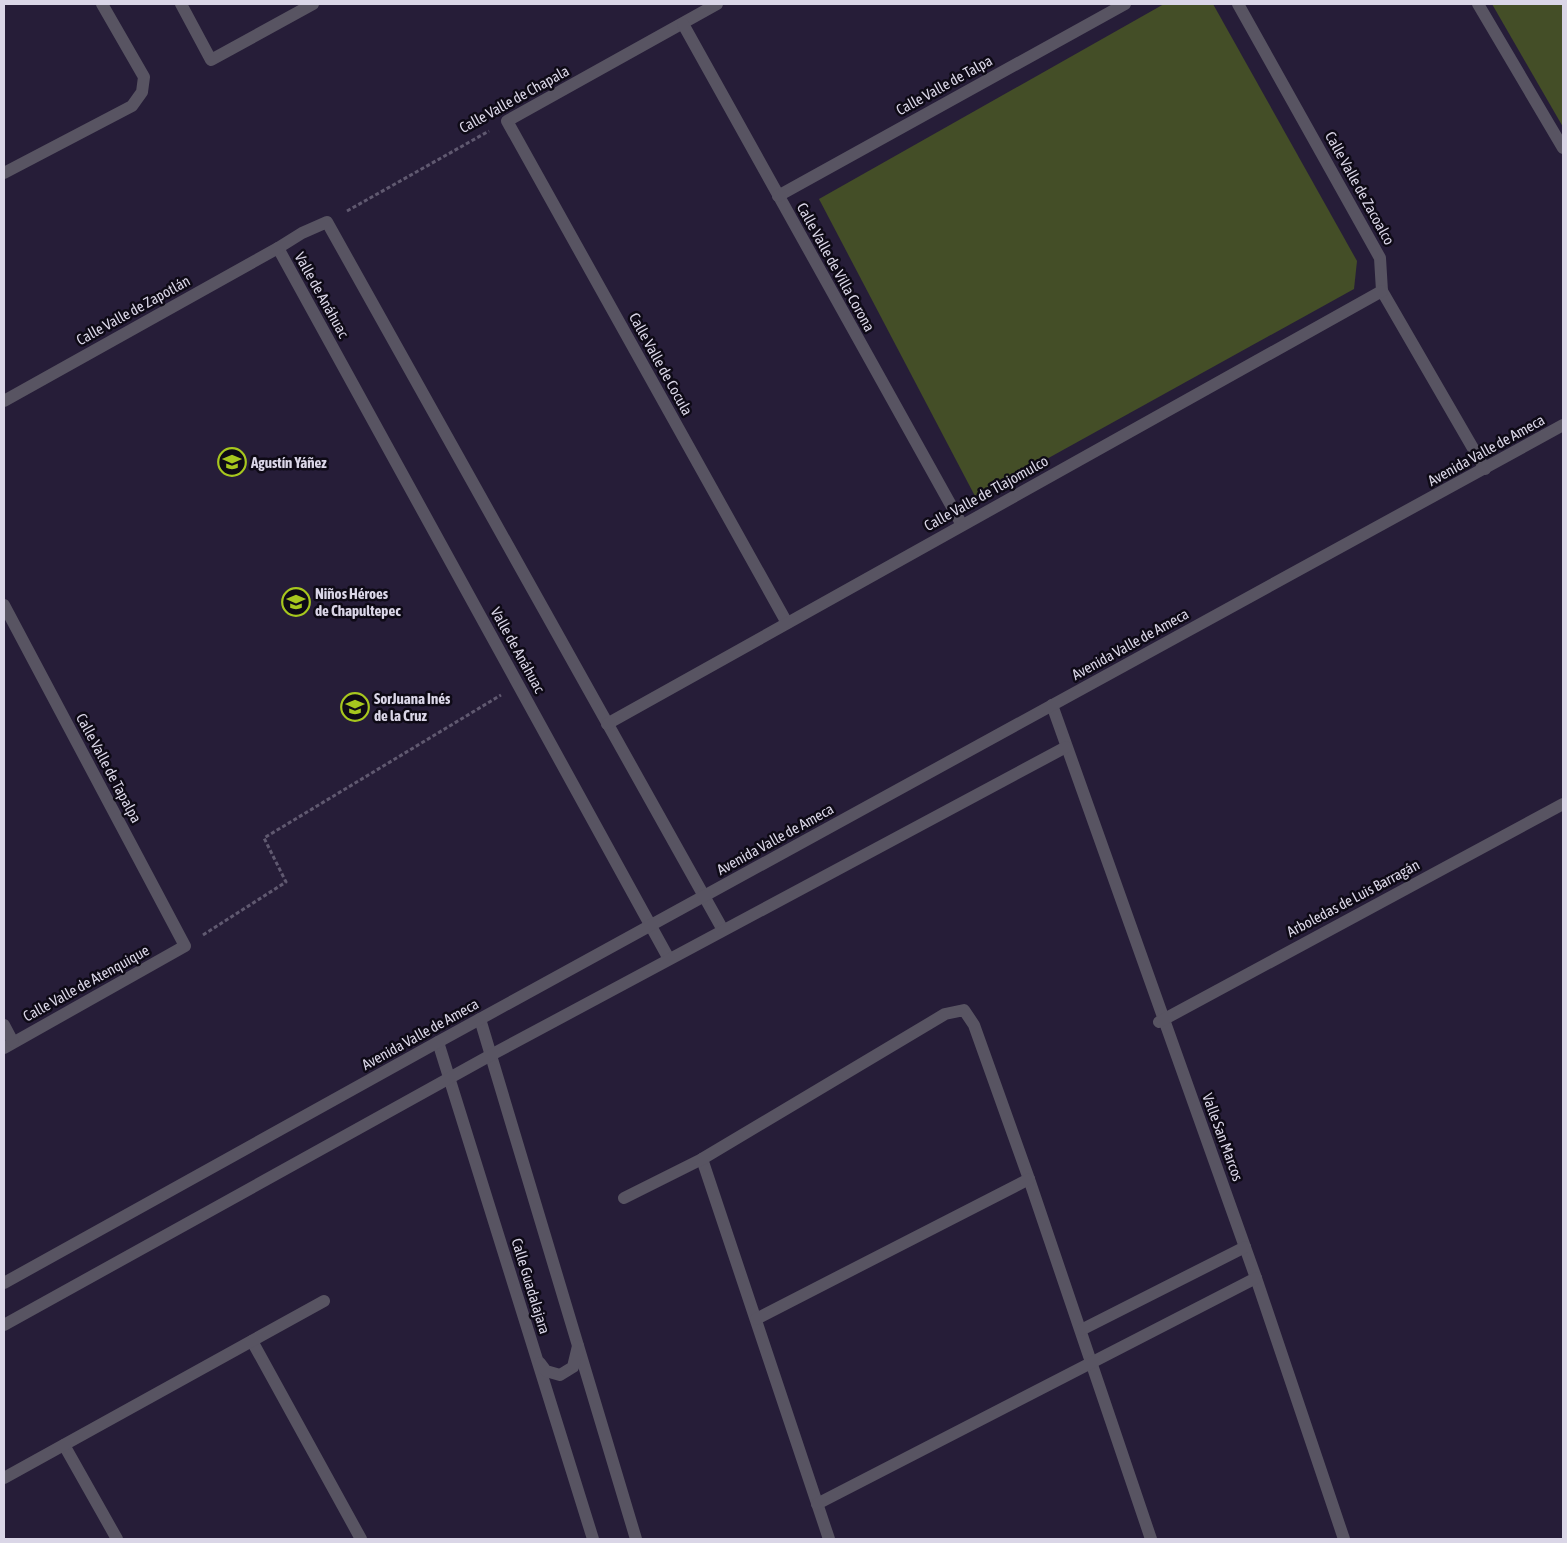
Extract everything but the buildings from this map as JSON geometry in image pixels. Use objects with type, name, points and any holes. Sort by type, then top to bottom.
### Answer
[{"type":"street","points":[[4,173],[132,106],[142,92],[144,78],[102,4]]},
{"type":"street","points":[[181,4],[211,60],[313,4]]},
{"type":"street","name":"Calle Valle de Chapala","points":[[507,121],[717,4]]},
{"type":"street","name":"Calle Valle de Talpa","points":[[778,196],[1125,4]]},
{"type":"street","name":"Calle Valle de Zacoalco","points":[[1238,4],[1380,258],[1382,290],[1485,469]]},
{"type":"street","points":[[1478,4],[1563,148]]},
{"type":"street","name":"Calle Valle de Villa Corona","points":[[683,24],[962,525]]},
{"type":"street","name":"Calle Valle de Cocula","points":[[507,121],[787,623]]},
{"type":"street","points":[[327,222],[723,930]]},
{"type":"street","name":"Valle de Anáhuac","points":[[327,222],[302,233],[278,248],[669,959]]},
{"type":"street","name":"Calle Valle de Zapotlán","points":[[4,401],[278,248]]},
{"type":"street","name":"Calle Valle de Tlajomulco","points":[[607,724],[1382,290]]},
{"type":"street","name":"Avenida Valle de Ameca","points":[[4,1283],[438,1042],[1563,425]]},
{"type":"street","name":"Calle Valle de Tapalpa","points":[[4,605],[185,946]]},
{"type":"street","name":"Valle San Marcos","points":[[1052,705],[1161,1020],[1256,1278],[1344,1539]]},
{"type":"street","points":[[4,1325],[491,1055],[1066,747]]},
{"type":"street","name":"Arboledas de Luis Barragán","points":[[1161,1020],[1563,804]]},
{"type":"street","name":"Calle Valle de Atenquique","points":[[9,1045],[185,946]]},
{"type":"street","points":[[624,1198],[702,1159],[946,1014],[964,1010],[974,1025],[1029,1179],[1092,1363],[1148,1538]]},
{"type":"street","name":"Calle Guadalajara","points":[[480,1019],[636,1539]]},
{"type":"street","points":[[4,1025],[9,1045]]},
{"type":"street","name":"Calle Guadalajara","points":[[438,1042],[593,1539]]},
{"type":"street","points":[[702,1159],[829,1539]]},
{"type":"street","points":[[756,1319],[1029,1179]]},
{"type":"street","points":[[1080,1330],[1245,1247]]},
{"type":"street","points":[[817,1504],[1256,1278]]},
{"type":"street","points":[[4,1478],[324,1301]]},
{"type":"street","points":[[252,1340],[361,1539]]},
{"type":"street","points":[[537,1359],[546,1371],[560,1375],[573,1367],[578,1345]]},
{"type":"street","points":[[64,1444],[117,1539]]},
{"type":"path","name":"Calle Valle de Chapala","points":[[327,222],[507,121]]},
{"type":"path","points":[[185,946],[286,882],[264,838],[518,685]]},
{"type":"green space","points":[[1164,4],[1213,4],[1357,261],[1354,289],[976,498],[819,199]]},
{"type":"green space","points":[[1492,4],[1563,4],[1563,127]]},
{"type":"place","name":"Agustín Yáñez","points":[[232,462]]},
{"type":"place","name":"Niños Héroes de Chapultepec","points":[[296,602]]},
{"type":"place","name":"SorJuana Inés de la Cruz","points":[[355,707]]}]
